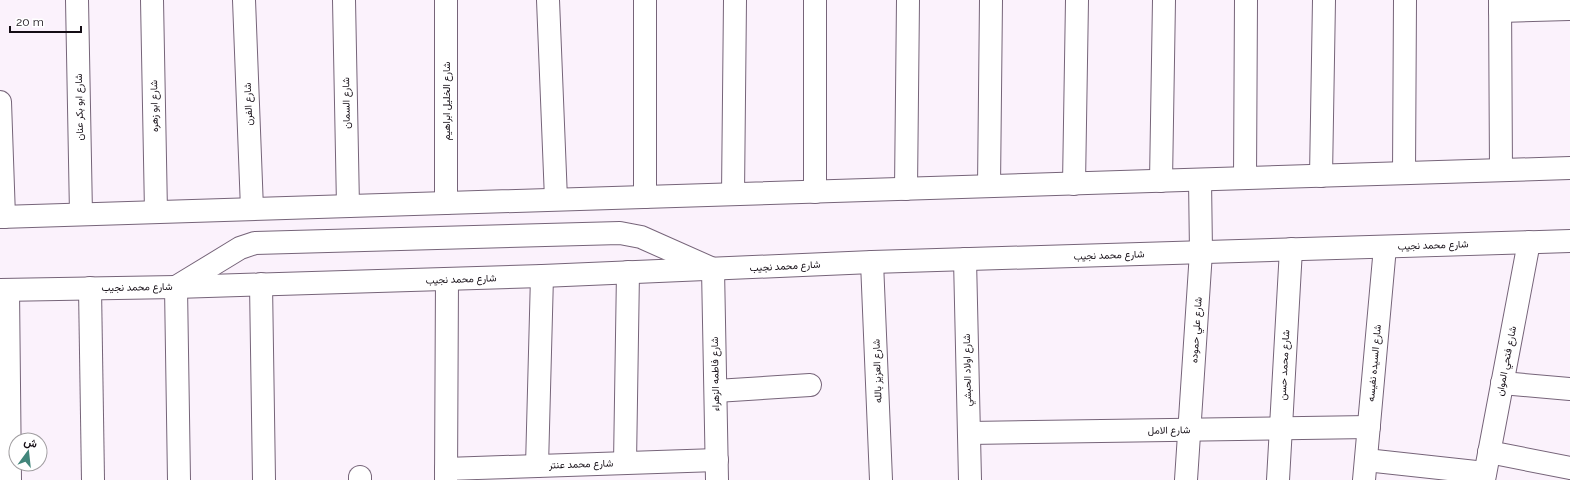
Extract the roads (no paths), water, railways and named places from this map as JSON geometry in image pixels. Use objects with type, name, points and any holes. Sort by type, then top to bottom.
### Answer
[{"type":"street","name":"شارع ابو بكر عنان","points":[[76,0],[81,214]]},
{"type":"street","name":"شارع ابو زهره","points":[[152,0],[156,212]]},
{"type":"street","name":"شارع الفرن","points":[[244,0],[252,209]]},
{"type":"street","name":"شارع السمان","points":[[344,0],[348,206]]},
{"type":"street","name":"شارع الخليل ابراهيم","points":[[446,0],[446,203]]},
{"type":"street","points":[[548,0],[556,199]]},
{"type":"street","points":[[645,0],[645,196]]},
{"type":"street","points":[[733,194],[735,0]]},
{"type":"street","points":[[814,192],[815,0]]},
{"type":"street","points":[[906,189],[908,0]]},
{"type":"street","points":[[989,186],[992,0]]},
{"type":"street","points":[[1074,184],[1077,0]]},
{"type":"street","points":[[1161,181],[1164,0]]},
{"type":"street","points":[[1245,178],[1246,0]]},
{"type":"street","points":[[1321,176],[1324,0]]},
{"type":"street","points":[[1404,173],[1405,0]]},
{"type":"street","points":[[1502,170],[1500,6],[1569,9]]},
{"type":"street","points":[[0,102],[2,217],[1570,168]]},
{"type":"street","name":"شارع علي حموده","points":[[1186,480],[1201,252],[1200,180]]},
{"type":"street","points":[[179,480],[176,287],[240,248],[255,243],[620,233],[641,237],[713,269]]},
{"type":"street","name":"شارع محمد نجيب","points":[[4,290],[176,287],[447,279],[872,262],[1570,241]]},
{"type":"street","name":"شارع فتحي الموان","points":[[1486,468],[1529,242]]},
{"type":"street","name":"شارع السيده نفيسه","points":[[1365,470],[1385,246]]},
{"type":"street","name":"شارع محمد حسن","points":[[1278,480],[1291,249]]},
{"type":"street","name":"شارع اولاد الحبشي","points":[[965,259],[970,480]]},
{"type":"street","name":"شارع العزيز بالله","points":[[872,262],[881,480]]},
{"type":"street","name":"شارع فاطمه الزهراء","points":[[713,269],[717,470]]},
{"type":"street","points":[[625,463],[628,272]]},
{"type":"street","points":[[537,466],[542,276]]},
{"type":"street","points":[[446,475],[447,279]]},
{"type":"street","points":[[261,284],[264,480]]},
{"type":"street","points":[[90,288],[93,480]]},
{"type":"street","points":[[4,290],[10,480]]},
{"type":"street","points":[[1502,383],[1570,389]]},
{"type":"street","points":[[716,391],[810,385]]},
{"type":"street","name":"شارع الامل","points":[[969,433],[1369,428]]},
{"type":"street","name":"شارع محمد عنتر","points":[[446,475],[537,466],[625,463],[717,470]]},
{"type":"street","points":[[1365,470],[1570,468]]}]
